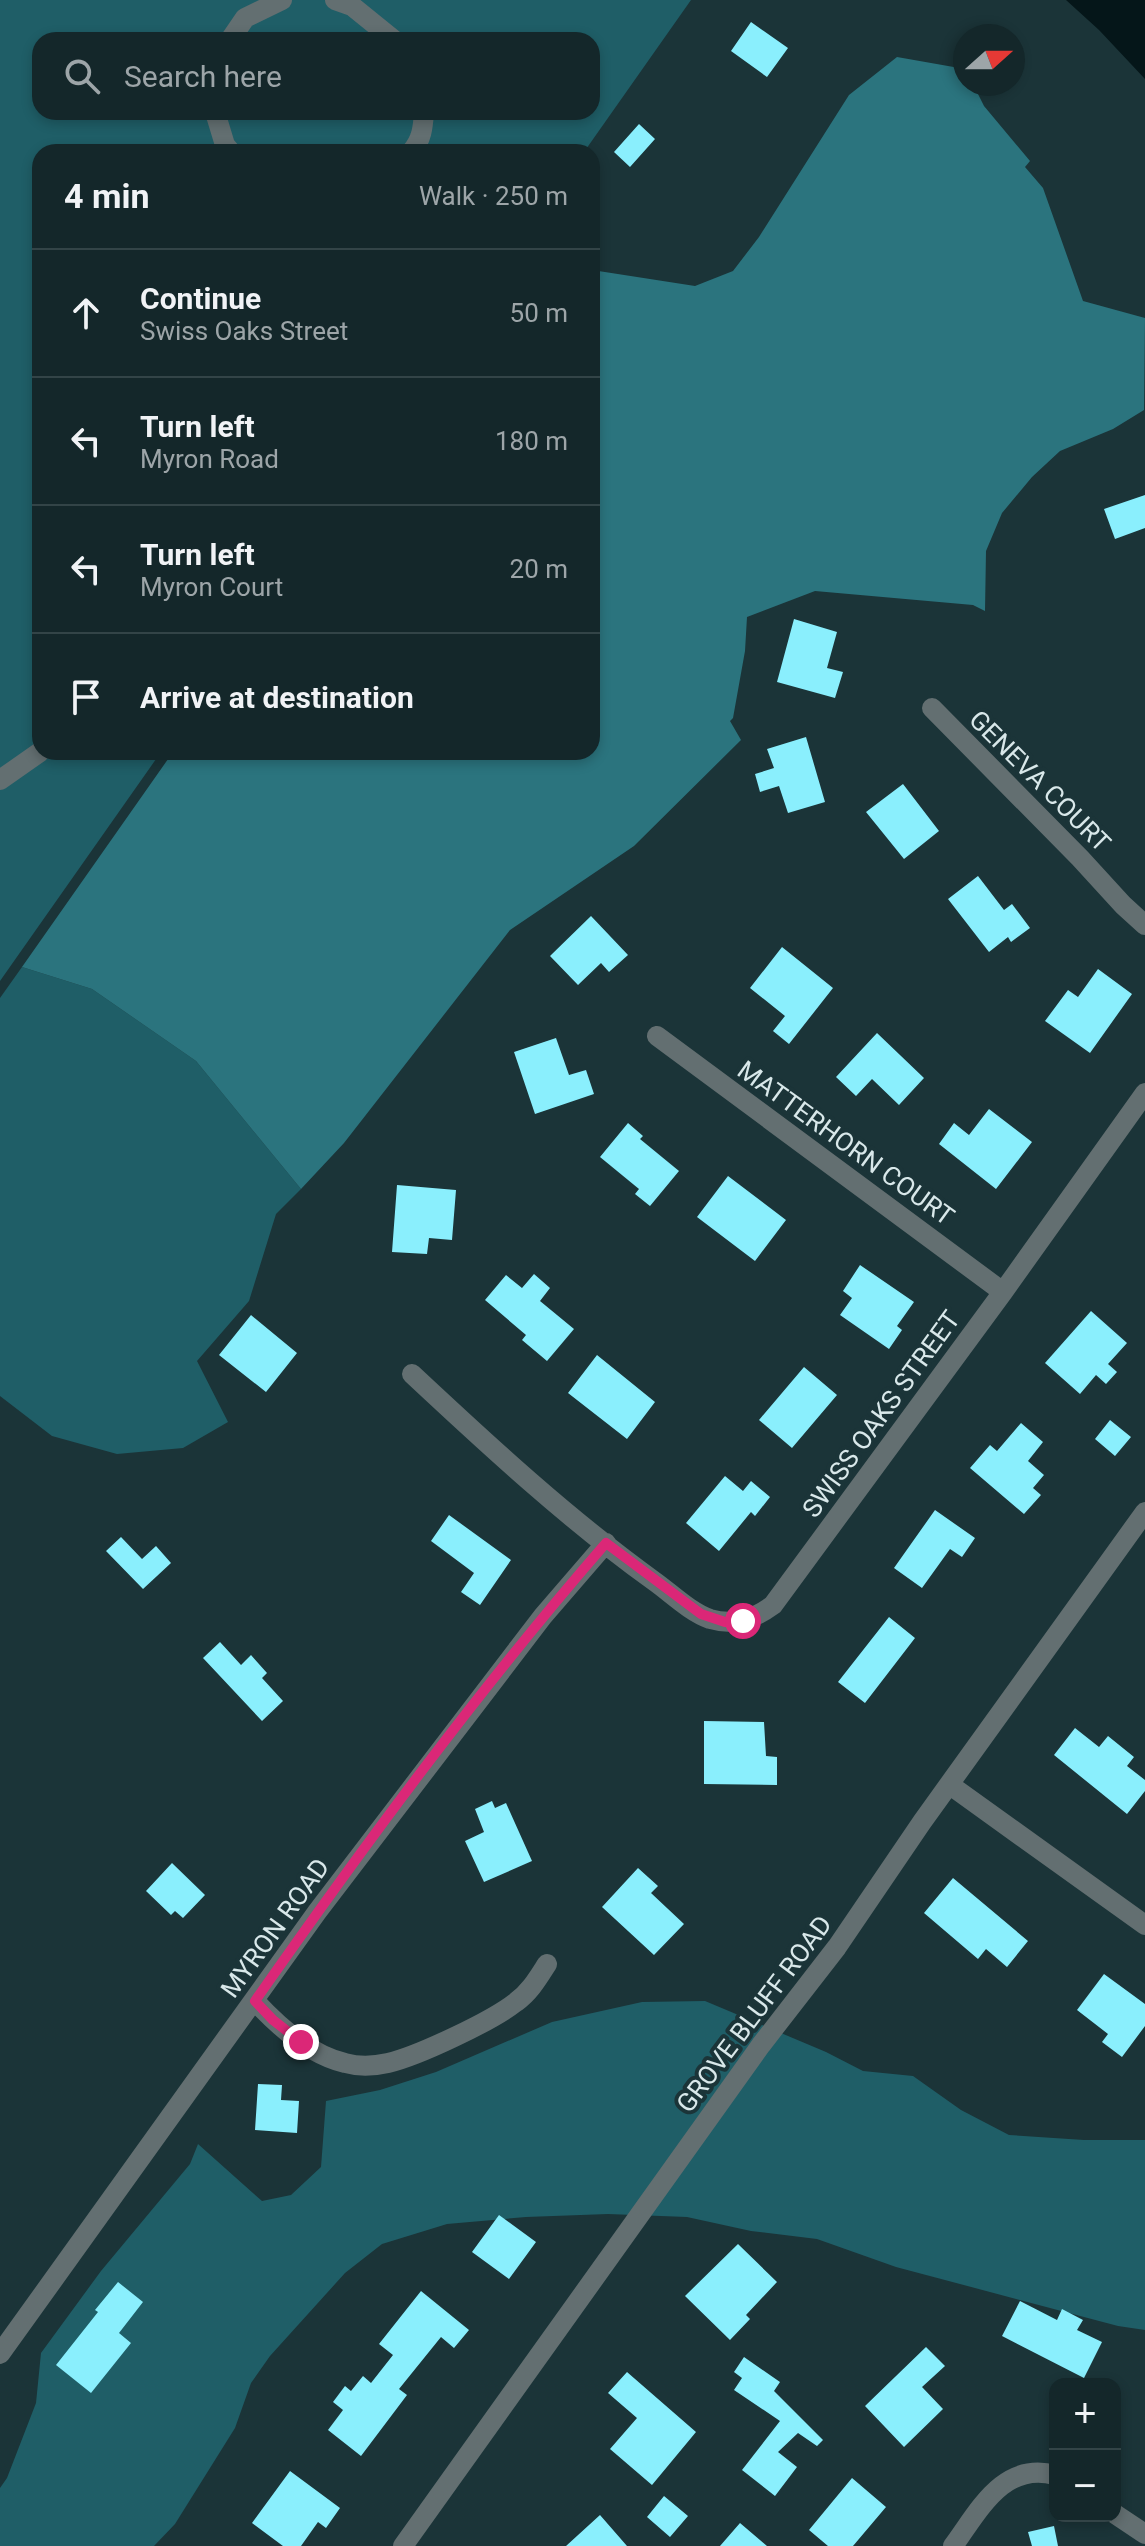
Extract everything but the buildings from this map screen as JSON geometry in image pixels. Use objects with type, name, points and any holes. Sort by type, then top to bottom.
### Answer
[{"type":"street","points":[[235,32],[245,18],[282,0]]},
{"type":"street","points":[[335,0],[352,6],[384,32]]},
{"type":"street","points":[[217,120],[225,144]]},
{"type":"street","points":[[418,144],[423,120]]},
{"type":"street","name":"GENEVA COURT","points":[[932,708],[1145,925]]},
{"type":"street","points":[[0,780],[32,758]]},
{"type":"street","name":"MATTERHORN COURT","points":[[657,1036],[1003,1292]]},
{"type":"street","name":"SWISS OAKS STREET","points":[[412,1374],[499,1455],[628,1562],[708,1618],[725,1622],[743,1621],[759,1615],[773,1605],[1145,1093]]},
{"type":"street","name":"GROVE BLUFF ROAD","points":[[403,2546],[761,2045],[846,1934],[1145,1512]]},
{"type":"street","name":"MYRON ROAD","points":[[0,2354],[317,1912],[543,1616],[606,1543]]},
{"type":"street","points":[[950,1785],[1145,1925]]},
{"type":"street","points":[[255,2001],[301,2042],[345,2063],[368,2066],[413,2054],[497,2015],[534,1984],[547,1964]]},
{"type":"street","points":[[953,2546],[991,2494],[1003,2483],[1018,2475],[1035,2472],[1049,2474]]},
{"type":"street","points":[[1121,2518],[1145,2534]]},
{"type":"shaded area","points":[[0,0],[691,0],[590,144],[32,144],[32,760],[155,760],[0,981]]},
{"type":"shaded area","points":[[1066,0],[1145,0],[1145,79],[1099,30]]},
{"type":"shaded area","points":[[897,57],[953,67],[953,96],[979,96],[1030,161],[1025,167],[1043,188],[1083,301],[1145,318],[1144,410],[1113,429],[1060,451],[1032,477],[1002,513],[986,551],[985,611],[973,605],[815,591],[747,617],[745,651],[730,721],[741,740],[634,846],[510,930],[344,1143],[301,1189],[196,1061],[92,989],[22,967],[167,760],[600,760],[600,271],[695,286],[733,271],[759,237],[849,95]]},
{"type":"shaded area","points":[[22,967],[92,989],[196,1061],[301,1189],[276,1214],[249,1301],[197,1361],[228,1422],[183,1448],[117,1454],[52,1436],[0,1396],[0,998]]},
{"type":"shaded area","points":[[705,2001],[863,2071],[913,2076],[961,2110],[1009,2135],[1145,2140],[1145,2330],[1118,2326],[896,2267],[817,2239],[751,2231],[687,2217],[608,2214],[447,2224],[382,2244],[345,2273],[270,2356],[251,2383],[235,2428],[175,2524],[154,2546],[0,2546],[0,2488],[7,2478],[36,2403],[41,2353],[101,2271],[190,2164],[198,2144],[262,2201],[291,2195],[321,2167],[326,2101],[380,2090],[436,2072],[552,2022],[642,2002]]},
{"type":"route","points":[[301,2042],[255,2001],[419,1776],[543,1616],[606,1543],[708,1618],[725,1622],[743,1621]]}]
